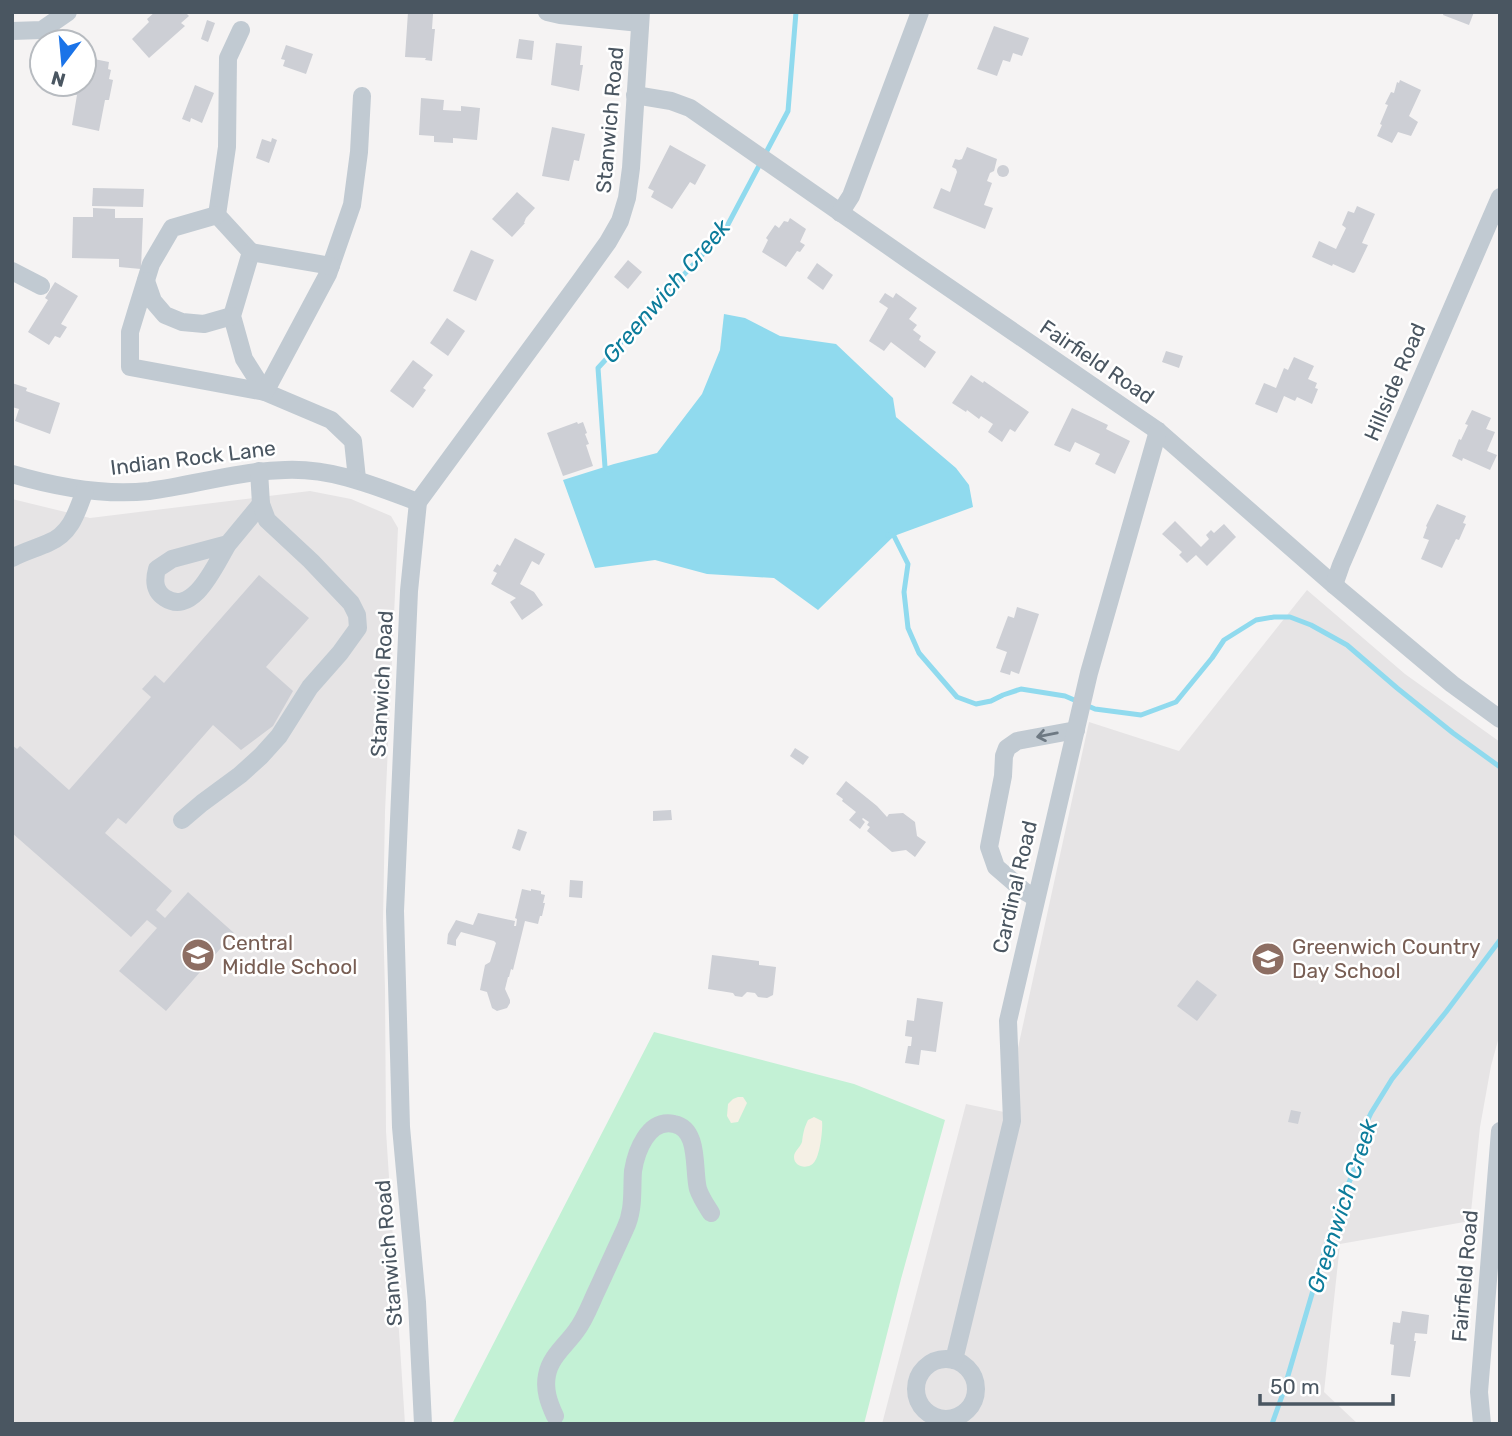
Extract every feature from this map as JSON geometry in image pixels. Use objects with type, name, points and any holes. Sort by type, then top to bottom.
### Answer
[{"type":"street","points":[[12,31],[42,30],[68,12]]},
{"type":"street","points":[[547,12],[560,15],[641,18]]},
{"type":"street","points":[[840,213],[851,196],[920,12]]},
{"type":"street","name":"Stanwich Road","points":[[423,1424],[418,1314],[401,1127],[395,911],[409,591],[418,502],[615,231],[624,210],[628,190],[641,18]]},
{"type":"street","points":[[217,215],[227,148],[228,58],[241,30]]},
{"type":"street","name":"Fairfield Road","points":[[635,95],[690,108],[1158,431],[1334,585],[1452,684],[1500,719]]},
{"type":"street","points":[[265,392],[331,266],[352,205],[359,152],[362,96]]},
{"type":"street","name":"Hillside Road","points":[[1334,585],[1340,565],[1500,197]]},
{"type":"street","points":[[217,215],[251,252],[331,266]]},
{"type":"street","points":[[217,215],[172,228],[151,264],[130,332],[130,367],[265,392],[331,420],[353,441],[357,479]]},
{"type":"street","points":[[251,252],[232,316],[244,359],[265,392]]},
{"type":"street","points":[[12,271],[41,286]]},
{"type":"street","points":[[146,281],[153,301],[165,315],[182,323],[204,324],[232,316]]},
{"type":"street","name":"Cardinal Road","points":[[954,1360],[1012,1121],[1008,1021],[1082,703],[1158,431]]},
{"type":"street","name":"Indian Rock Lane","points":[[12,474],[85,490],[126,493],[259,471],[288,469],[357,479],[418,502]]},
{"type":"street","points":[[182,820],[261,756],[279,736],[310,687],[358,628],[357,615],[351,603],[312,561],[267,520],[261,504],[259,471]]},
{"type":"street","points":[[12,557],[62,536],[77,512],[85,490]]},
{"type":"street","points":[[228,544],[261,504]]},
{"type":"street","points":[[1036,898],[996,867],[989,847],[1003,776],[1004,756],[1007,748],[1017,741],[1076,730]]},
{"type":"street","points":[[555,1416],[547,1396],[546,1376],[551,1362],[576,1331],[588,1310],[613,1256],[628,1221],[634,1168],[646,1136],[655,1127],[667,1123],[683,1128],[695,1152],[697,1187],[701,1199],[711,1213]]},
{"type":"street","name":"Fairfield Road","points":[[1482,1424],[1479,1392],[1500,1131]]},
{"type":"shaded area","name":"Central Middle School","points":[[310,491],[351,499],[391,516],[398,528],[385,812],[383,921],[386,1131],[405,1424],[12,1424],[12,499],[90,518]]},
{"type":"shaded area","name":"Greenwich Country Day School","points":[[1307,590],[1405,674],[1500,742],[1500,1033],[1480,1127],[1470,1221],[1340,1244],[1324,1392],[1358,1424],[882,1424],[966,1104],[1004,1112],[1089,722],[1179,751]]},
{"type":"green space","points":[[654,1032],[854,1084],[945,1120],[864,1424],[452,1424]]},
{"type":"sand","points":[[738,1097],[743,1097],[747,1103],[738,1122],[731,1123],[727,1116],[728,1104]]},
{"type":"sand","points":[[814,1117],[822,1121],[817,1158],[810,1166],[799,1165],[794,1155],[802,1142],[808,1120]]},
{"type":"water","points":[[724,314],[745,318],[780,336],[836,344],[893,398],[896,417],[956,468],[969,485],[973,507],[894,536],[818,610],[774,578],[707,574],[655,560],[595,568],[563,480],[657,453],[702,394],[720,350]]},
{"type":"building","points":[[155,12],[185,12],[189,16],[181,23],[185,26],[149,58],[132,39]]},
{"type":"building","points":[[408,12],[433,14],[432,29],[435,29],[432,61],[405,57]]},
{"type":"building","points":[[1444,12],[1474,12],[1469,25],[1443,15]]},
{"type":"building","points":[[207,20],[215,23],[208,42],[201,39]]},
{"type":"building","points":[[994,26],[1029,38],[1022,56],[1013,53],[1010,62],[1003,60],[997,76],[977,69]]},
{"type":"building","points":[[519,39],[534,41],[532,60],[516,58]]},
{"type":"building","points":[[556,43],[582,46],[580,65],[583,65],[579,91],[551,85]]},
{"type":"building","points":[[286,45],[313,54],[306,74],[283,66],[285,60],[281,59]]},
{"type":"building","points":[[98,60],[109,62],[109,79],[113,80],[109,100],[105,100],[99,131],[72,125],[76,98],[98,98]]},
{"type":"building","points":[[1400,80],[1421,90],[1409,116],[1418,122],[1411,136],[1398,132],[1392,143],[1377,136],[1388,105],[1385,104]]},
{"type":"building","points":[[195,85],[214,93],[202,123],[191,118],[190,122],[182,119]]},
{"type":"building","points":[[421,98],[444,100],[443,110],[461,111],[461,106],[480,108],[477,140],[453,138],[453,143],[434,142],[434,136],[419,135]]},
{"type":"building","points":[[552,127],[585,134],[579,161],[574,160],[569,181],[542,176]]},
{"type":"building","points":[[272,138],[277,140],[269,163],[256,158],[262,139],[271,142]]},
{"type":"building","points":[[670,145],[706,165],[695,185],[690,182],[672,209],[651,197],[654,191],[648,188]]},
{"type":"building","points":[[967,147],[997,159],[994,171],[990,173],[987,181],[992,183],[984,205],[993,208],[985,229],[933,208],[941,188],[950,192],[957,172],[952,167],[955,159],[962,159]]},
{"type":"building","points":[[1003,165],[1009,171],[1003,177],[997,171]]},
{"type":"building","points":[[93,188],[144,189],[143,207],[92,206]]},
{"type":"building","points":[[517,192],[535,208],[512,237],[492,219]]},
{"type":"building","points":[[1357,206],[1375,214],[1362,243],[1368,245],[1355,272],[1312,257],[1319,241],[1336,249],[1346,228],[1342,225],[1348,211],[1354,213]]},
{"type":"building","points":[[93,208],[115,209],[115,218],[143,218],[141,269],[119,267],[119,259],[72,258],[73,217],[93,217]]},
{"type":"building","points":[[790,218],[806,229],[800,242],[805,245],[800,252],[797,251],[786,267],[762,252],[768,240],[766,238],[775,225],[779,228]]},
{"type":"building","points":[[471,250],[494,260],[476,301],[453,291]]},
{"type":"building","points":[[628,260],[642,272],[628,289],[614,277]]},
{"type":"building","points":[[817,263],[833,275],[823,290],[807,278]]},
{"type":"building","points":[[55,282],[78,296],[61,324],[67,327],[60,338],[55,336],[49,345],[28,332],[48,300],[45,298]]},
{"type":"building","points":[[885,293],[893,298],[896,293],[917,308],[909,319],[917,325],[913,330],[921,336],[919,340],[936,352],[925,368],[891,342],[884,351],[869,341],[888,308],[879,302]]},
{"type":"building","points":[[447,318],[465,331],[448,356],[430,343]]},
{"type":"building","points":[[1166,351],[1183,356],[1179,368],[1162,362]]},
{"type":"building","points":[[1294,357],[1314,366],[1308,379],[1317,383],[1315,388],[1318,389],[1312,404],[1297,397],[1295,401],[1284,396],[1277,413],[1255,404],[1264,383],[1276,388],[1284,368],[1288,370]]},
{"type":"building","points":[[413,360],[433,375],[413,408],[390,391]]},
{"type":"building","points":[[971,375],[1029,412],[1015,432],[1010,429],[1002,442],[988,432],[993,424],[952,403]]},
{"type":"building","points":[[12,383],[60,403],[50,434],[15,421],[19,409],[12,407]]},
{"type":"building","points":[[1072,408],[1108,425],[1106,429],[1130,441],[1115,474],[1095,464],[1100,454],[1075,442],[1070,452],[1054,445]]},
{"type":"building","points":[[1472,410],[1491,418],[1486,429],[1495,432],[1487,451],[1497,455],[1490,470],[1452,456],[1468,425],[1465,424]]},
{"type":"building","points":[[583,422],[587,433],[585,434],[589,444],[586,445],[593,466],[563,476],[547,433]]},
{"type":"building","points":[[1437,504],[1466,516],[1463,523],[1466,524],[1459,540],[1456,539],[1442,568],[1421,559],[1429,540],[1423,538],[1426,526]]},
{"type":"building","points":[[1175,521],[1201,547],[1209,539],[1206,535],[1211,530],[1214,533],[1224,524],[1236,537],[1207,566],[1196,555],[1187,563],[1179,555],[1182,552],[1162,534]]},
{"type":"building","points":[[515,538],[545,554],[539,565],[532,561],[520,584],[534,592],[543,605],[522,620],[510,602],[516,598],[491,584],[497,573],[493,571],[497,564],[500,566]]},
{"type":"building","points":[[259,575],[309,618],[266,667],[293,691],[273,726],[241,750],[213,725],[126,824],[118,818],[105,833],[172,891],[156,910],[165,918],[188,892],[234,933],[166,1011],[119,971],[157,928],[147,920],[131,937],[12,833],[12,745],[17,749],[20,746],[69,790],[151,697],[142,689],[155,675],[164,683]]},
{"type":"building","points":[[1017,607],[1039,614],[1019,674],[1011,671],[1010,675],[1000,672],[1007,652],[996,648],[1008,616],[1014,618]]},
{"type":"building","points":[[795,748],[809,757],[803,765],[790,756]]},
{"type":"building","points":[[846,781],[887,817],[889,814],[903,813],[915,822],[917,836],[926,842],[915,857],[906,850],[892,852],[867,831],[869,822],[863,818],[865,822],[860,829],[849,820],[856,812],[836,794]]},
{"type":"building","points":[[671,810],[672,820],[653,821],[653,811]]},
{"type":"building","points":[[518,829],[527,832],[520,851],[512,848]]},
{"type":"building","points":[[570,880],[583,881],[582,898],[569,897]]},
{"type":"building","points":[[522,889],[541,891],[541,894],[545,895],[545,903],[538,924],[525,921],[513,970],[511,969],[505,989],[510,1003],[507,1008],[497,1011],[492,1008],[487,992],[480,990],[485,965],[490,962],[496,943],[461,932],[456,946],[447,944],[448,934],[456,920],[473,925],[478,913],[515,921],[516,926],[515,918]]},
{"type":"building","points":[[712,955],[759,961],[759,965],[776,967],[773,995],[767,998],[758,997],[755,993],[747,992],[742,997],[708,989]]},
{"type":"building","points":[[1197,980],[1217,995],[1197,1021],[1177,1006]]},
{"type":"building","points":[[917,998],[943,1002],[936,1052],[921,1050],[919,1065],[905,1063],[912,1037],[905,1036],[907,1020],[914,1021]]},
{"type":"building","points":[[1291,1110],[1301,1112],[1298,1124],[1288,1122]]},
{"type":"building","points":[[1402,1311],[1429,1315],[1427,1334],[1415,1333],[1410,1377],[1391,1375],[1394,1345],[1390,1344],[1393,1322],[1400,1323]]},
{"type":"waterway","name":"Greenwich Creek","points":[[610,471],[605,467],[598,368],[725,230],[788,111],[796,12]]},
{"type":"waterway","name":"Greenwich Creek","points":[[888,535],[894,536],[908,564],[904,592],[908,628],[919,653],[957,697],[976,704],[1021,689],[1065,696],[1095,709],[1141,715],[1176,702],[1224,640],[1256,620],[1290,617],[1347,645],[1453,733],[1500,767]]},
{"type":"waterway","name":"Greenwich Creek","points":[[1272,1424],[1329,1236],[1359,1156],[1364,1128],[1371,1113],[1392,1079],[1500,940]]},
{"type":"place","name":"Central Middle School","points":[[198,955]]},
{"type":"place","name":"Greenwich Country Day School","points":[[1268,959]]}]
